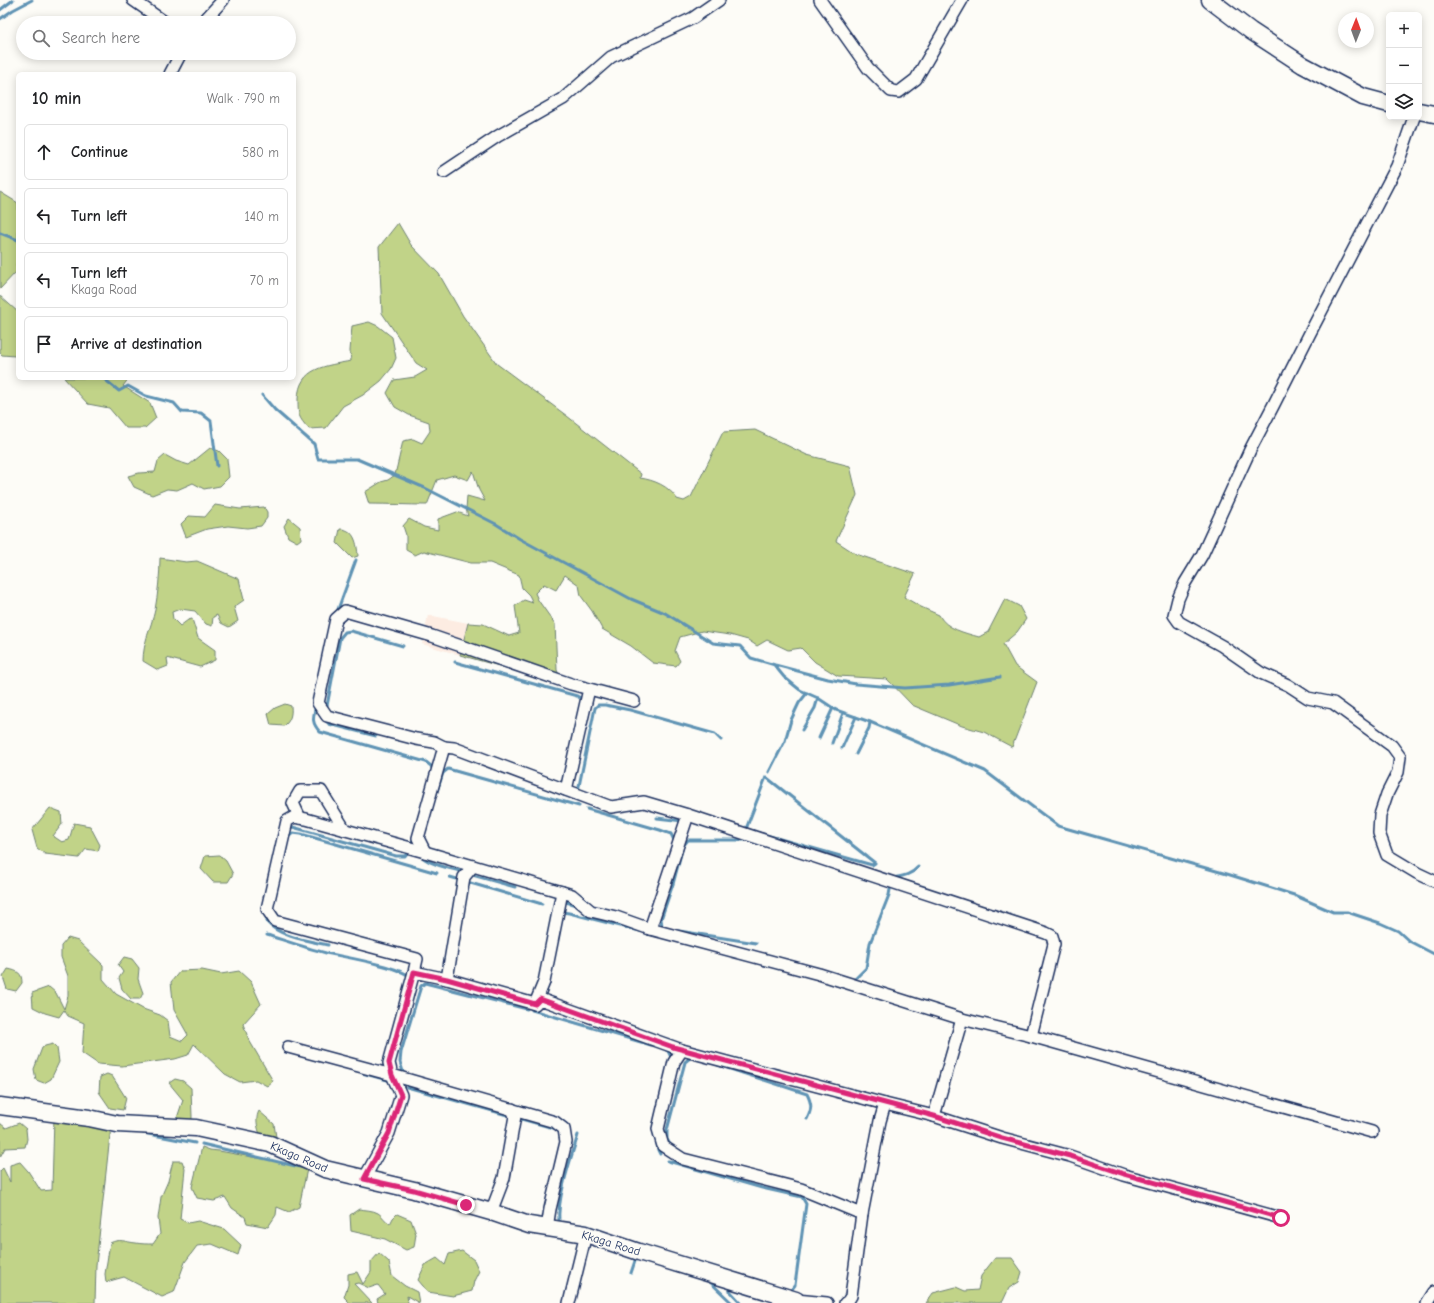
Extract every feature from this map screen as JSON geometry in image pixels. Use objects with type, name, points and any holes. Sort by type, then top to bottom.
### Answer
[{"type":"street","points":[[133,0],[156,16]]},
{"type":"street","points":[[208,16],[223,0]]},
{"type":"street","points":[[444,172],[498,136],[563,99],[612,57],[693,18],[719,0]]},
{"type":"street","points":[[820,0],[868,68],[890,91],[898,92],[916,79],[962,0]]},
{"type":"street","points":[[1210,0],[1251,31],[1302,65],[1363,98],[1386,103]]},
{"type":"street","points":[[171,72],[177,60]]},
{"type":"street","points":[[1422,112],[1434,114]]},
{"type":"street","points":[[1413,120],[1397,166],[1250,450],[1202,555],[1178,598],[1174,615],[1179,622],[1222,646],[1261,673],[1288,685],[1308,698],[1333,703],[1392,746],[1400,757],[1398,772],[1387,794],[1380,815],[1379,833],[1388,855],[1417,873],[1434,881]]},
{"type":"street","points":[[634,701],[589,689],[432,636],[345,611],[336,619],[318,703],[327,716],[434,742],[444,748],[454,748],[611,807],[644,802],[688,815],[1052,936],[1054,944],[1031,1036]]},
{"type":"street","points":[[566,790],[589,689]]},
{"type":"street","points":[[406,847],[418,838],[444,748]]},
{"type":"street","points":[[300,818],[293,803],[300,791],[321,791],[345,830]]},
{"type":"street","points":[[650,928],[688,815]]},
{"type":"street","points":[[364,1179],[389,1133],[401,1095],[392,1075],[389,1063],[417,959],[275,921],[267,909],[286,820],[294,817],[424,852],[572,895],[591,911],[819,974],[962,1019],[1031,1036],[1372,1132]]},
{"type":"street","points":[[418,838],[424,852]]},
{"type":"street","points":[[447,979],[464,878],[473,866]]},
{"type":"street","points":[[535,1004],[544,982],[562,892]]},
{"type":"street","points":[[414,972],[447,979],[535,1004]]},
{"type":"street","points":[[535,1004],[540,999],[682,1050],[934,1116],[1002,1138],[1070,1156],[1124,1174],[1281,1218]]},
{"type":"street","points":[[934,1116],[962,1019]]},
{"type":"street","points":[[288,1046],[555,1122],[564,1129],[566,1142],[547,1228]]},
{"type":"street","points":[[682,1050],[674,1062],[658,1129],[662,1146],[683,1159],[801,1189],[862,1214]]},
{"type":"street","points":[[845,1303],[851,1296],[862,1214],[880,1121],[885,1104]]},
{"type":"street","name":"Kkaga Road","points":[[0,1106],[89,1118],[117,1124],[196,1128],[270,1144],[325,1169],[414,1190],[491,1212],[529,1225],[586,1234],[796,1301]]},
{"type":"street","points":[[491,1212],[504,1178],[515,1116],[512,1110]]},
{"type":"street","points":[[569,1303],[586,1234]]},
{"type":"street","points":[[1427,1303],[1434,1292]]},
{"type":"street","points":[[796,1301],[827,1303]]},
{"type":"shaded area","points":[[428,615],[468,623],[460,655],[422,644]]},
{"type":"green space","points":[[0,192],[16,202],[16,272],[0,289]]},
{"type":"green space","points":[[398,223],[411,245],[439,274],[463,316],[497,364],[641,474],[640,478],[661,484],[674,494],[677,499],[684,501],[691,497],[723,432],[755,430],[807,455],[850,466],[857,495],[836,541],[856,554],[915,574],[904,597],[939,615],[946,624],[951,627],[979,637],[988,632],[1005,599],[1019,606],[1026,619],[1017,632],[1003,644],[1015,666],[1037,682],[1012,747],[984,732],[962,726],[912,705],[887,679],[838,676],[815,662],[801,648],[788,650],[767,640],[757,646],[748,640],[730,635],[702,631],[680,637],[675,651],[680,661],[676,666],[653,663],[631,646],[602,629],[592,611],[581,596],[579,585],[565,575],[556,590],[544,584],[535,593],[538,600],[555,624],[557,670],[563,684],[460,655],[468,623],[483,624],[509,636],[519,633],[515,606],[524,600],[533,603],[529,595],[522,588],[519,575],[490,563],[471,563],[424,551],[415,555],[406,550],[406,535],[403,526],[409,519],[424,527],[438,530],[438,519],[457,512],[468,516],[466,509],[467,496],[485,501],[479,490],[473,471],[468,480],[454,475],[437,480],[427,505],[369,504],[365,492],[395,475],[403,441],[413,439],[422,443],[430,431],[429,422],[409,415],[395,407],[387,393],[394,380],[415,377],[427,370],[416,363],[382,313],[379,247]]},
{"type":"green space","points":[[0,296],[16,310],[16,356],[2,355],[0,353]]},
{"type":"green space","points":[[369,322],[378,326],[392,337],[396,358],[391,369],[381,381],[363,395],[343,406],[326,428],[309,429],[303,422],[299,412],[298,399],[303,380],[316,370],[351,361],[350,351],[352,326]]},
{"type":"green space","points":[[66,380],[128,380],[123,386],[150,403],[156,418],[145,428],[126,428],[109,408],[88,404]]},
{"type":"green space","points":[[210,448],[219,451],[227,459],[229,477],[220,486],[204,489],[193,483],[177,490],[167,489],[152,495],[134,487],[128,476],[139,473],[155,472],[158,461],[165,455],[176,461],[189,465]]},
{"type":"green space","points":[[215,505],[240,509],[264,507],[267,512],[267,518],[261,526],[247,528],[228,526],[207,529],[186,537],[181,524],[189,516],[205,517]]},
{"type":"green space","points":[[289,518],[300,527],[301,539],[297,542],[288,537],[284,526]]},
{"type":"green space","points":[[340,529],[352,534],[356,542],[358,556],[352,558],[337,543]]},
{"type":"green space","points":[[160,558],[186,562],[197,561],[239,579],[244,600],[234,607],[238,621],[229,627],[221,623],[217,615],[213,617],[212,626],[206,624],[195,611],[180,609],[172,612],[173,619],[180,626],[192,619],[198,638],[215,650],[215,660],[200,667],[167,658],[168,666],[158,670],[143,661],[144,648],[156,604]]},
{"type":"green space","points":[[285,704],[291,706],[291,715],[288,722],[284,726],[271,725],[268,714],[275,708]]},
{"type":"green space","points":[[50,808],[61,812],[62,824],[53,836],[62,842],[69,840],[74,823],[90,826],[100,845],[98,851],[86,849],[79,858],[45,854],[37,848],[32,830]]},
{"type":"green space","points":[[219,855],[226,861],[233,874],[228,882],[213,882],[201,869],[205,856]]},
{"type":"green space","points":[[68,938],[78,941],[103,965],[103,979],[116,994],[143,1009],[160,1015],[168,1021],[170,1036],[182,1041],[188,1035],[174,1010],[171,982],[180,971],[202,970],[221,974],[239,971],[251,982],[261,1004],[243,1024],[249,1040],[273,1081],[267,1086],[256,1080],[240,1082],[225,1074],[194,1044],[188,1055],[175,1059],[122,1066],[98,1064],[82,1053],[84,1023],[68,1016],[64,1010],[59,1017],[45,1013],[33,1007],[32,993],[49,987],[56,993],[64,1009],[68,996],[68,976],[61,957],[61,946]]},
{"type":"green space","points":[[124,957],[132,959],[139,968],[138,979],[143,993],[140,999],[131,999],[122,989],[119,978],[123,972],[118,965]]},
{"type":"green space","points":[[8,969],[17,972],[21,977],[22,983],[16,991],[7,989],[3,977]]},
{"type":"green space","points":[[53,1044],[57,1048],[59,1062],[51,1079],[44,1083],[36,1080],[34,1069],[42,1048]]},
{"type":"green space","points":[[107,1074],[112,1076],[126,1098],[123,1110],[110,1108],[99,1092],[100,1077]]},
{"type":"green space","points":[[175,1079],[183,1081],[191,1088],[191,1132],[176,1121],[183,1100],[169,1083]]},
{"type":"green space","points":[[259,1111],[274,1124],[276,1137],[267,1147],[260,1135],[257,1125],[257,1115]]},
{"type":"green space","points":[[54,1117],[111,1126],[96,1265],[95,1303],[0,1303],[0,1171],[3,1168],[10,1182],[10,1165],[20,1162],[28,1171],[41,1191],[52,1190]]},
{"type":"green space","points":[[0,1123],[6,1128],[19,1123],[26,1129],[27,1139],[25,1147],[5,1148],[0,1157]]},
{"type":"green space","points":[[202,1147],[210,1150],[280,1162],[307,1169],[299,1207],[289,1212],[277,1207],[276,1215],[268,1227],[247,1223],[245,1217],[232,1208],[225,1197],[214,1201],[197,1198],[192,1187]]},
{"type":"green space","points":[[173,1161],[182,1161],[185,1169],[180,1219],[188,1223],[198,1221],[224,1229],[241,1245],[238,1255],[212,1244],[197,1246],[185,1262],[174,1292],[162,1297],[124,1277],[106,1282],[105,1274],[110,1243],[120,1241],[153,1244],[160,1234],[158,1218],[161,1197],[168,1181]]},
{"type":"green space","points":[[359,1209],[376,1212],[390,1224],[397,1214],[411,1220],[416,1234],[414,1247],[406,1250],[385,1239],[351,1231],[350,1215]]},
{"type":"green space","points":[[462,1251],[474,1260],[479,1271],[474,1281],[472,1291],[453,1296],[428,1292],[418,1280],[425,1265],[437,1258],[445,1265],[449,1254]]},
{"type":"green space","points":[[379,1253],[389,1262],[392,1276],[405,1286],[417,1292],[419,1303],[407,1296],[408,1303],[378,1303],[377,1299],[385,1294],[378,1285],[369,1288],[358,1283],[354,1284],[372,1303],[350,1303],[344,1297],[348,1285],[348,1274],[357,1272],[363,1284],[371,1272],[371,1262]]},
{"type":"green space","points":[[995,1258],[1012,1258],[1022,1272],[1019,1282],[1009,1288],[1003,1301],[1000,1303],[926,1303],[933,1293],[956,1287],[965,1291],[978,1290],[981,1276]]},
{"type":"waterway","points":[[0,10],[13,0]]},
{"type":"waterway","points":[[0,19],[32,0]]},
{"type":"waterway","points":[[0,233],[16,239]]},
{"type":"waterway","points":[[105,380],[119,391],[128,386],[146,396],[174,403],[182,412],[201,413],[211,421],[217,466]]},
{"type":"waterway","points":[[262,395],[275,410],[314,444],[318,459],[357,459],[425,488],[496,524],[520,539],[631,599],[665,613],[713,643],[740,646],[751,658],[828,679],[856,684],[905,688],[949,685],[1000,677]]},
{"type":"waterway","points":[[337,612],[356,560]]},
{"type":"waterway","points":[[326,711],[340,638],[345,632],[351,631],[403,646]]},
{"type":"waterway","points":[[455,662],[577,696],[583,700]]},
{"type":"waterway","points":[[775,666],[784,677],[800,690],[818,698],[836,710],[870,722],[985,771],[1058,826],[1227,874],[1294,895],[1333,912],[1347,912],[1380,923],[1398,931],[1409,941],[1434,954]]},
{"type":"waterway","points":[[769,772],[785,741],[791,720],[799,703],[807,693]]},
{"type":"waterway","points":[[802,730],[815,708],[818,698]]},
{"type":"waterway","points":[[316,705],[314,722],[320,732],[426,762],[431,766],[433,771]]},
{"type":"waterway","points":[[578,791],[595,708],[598,705],[630,710],[715,734],[721,740]]},
{"type":"waterway","points":[[819,738],[833,708]]},
{"type":"waterway","points":[[832,743],[843,713]]},
{"type":"waterway","points":[[842,748],[856,717]]},
{"type":"waterway","points":[[325,720],[329,724],[376,736]]},
{"type":"waterway","points":[[856,754],[869,728],[870,722]]},
{"type":"waterway","points":[[435,797],[443,773],[448,769],[579,806]]},
{"type":"waterway","points":[[746,829],[766,777],[875,863],[872,865],[759,833]]},
{"type":"waterway","points":[[587,809],[671,834],[675,842],[674,844]]},
{"type":"waterway","points":[[657,818],[683,821]]},
{"type":"waterway","points":[[289,826],[396,856],[405,856],[410,849],[414,836]]},
{"type":"waterway","points":[[288,837],[293,833],[301,834],[437,873]]},
{"type":"waterway","points":[[666,928],[662,926],[661,919],[673,884],[683,846],[688,840],[751,840]]},
{"type":"waterway","points":[[420,854],[427,861],[464,872]]},
{"type":"waterway","points":[[893,879],[910,873],[918,867]]},
{"type":"waterway","points":[[469,874],[515,887]]},
{"type":"waterway","points":[[450,877],[542,904]]},
{"type":"waterway","points":[[850,980],[855,979],[866,968],[870,943],[889,895],[891,884]]},
{"type":"waterway","points":[[563,901],[579,906]]},
{"type":"waterway","points":[[560,913],[569,913],[644,932]]},
{"type":"waterway","points":[[267,915],[267,922],[272,927],[287,935],[328,945]]},
{"type":"waterway","points":[[679,931],[756,943]]},
{"type":"waterway","points":[[267,935],[326,953],[371,962],[395,969],[410,977]]},
{"type":"waterway","points":[[404,1075],[400,1062],[401,1052],[421,986],[425,983],[527,1009]]},
{"type":"waterway","points":[[532,1010],[651,1045]]},
{"type":"waterway","points":[[666,1050],[672,1059]]},
{"type":"waterway","points":[[671,1147],[667,1139],[667,1130],[685,1062],[690,1058],[694,1058]]},
{"type":"waterway","points":[[718,1065],[807,1094],[811,1106],[807,1119]]},
{"type":"waterway","points":[[362,1073],[391,1081]]},
{"type":"waterway","points":[[407,1087],[557,1129]]},
{"type":"waterway","points":[[143,1133],[195,1143]]},
{"type":"waterway","points":[[563,1224],[559,1221],[560,1201],[565,1178],[578,1135]]},
{"type":"waterway","points":[[657,1143],[660,1154]]},
{"type":"waterway","points":[[202,1144],[304,1168]]},
{"type":"waterway","points":[[668,1161],[762,1188],[802,1197],[806,1204],[795,1285],[789,1293]]},
{"type":"waterway","points":[[631,1273],[635,1261],[634,1256]]},
{"type":"waterway","points":[[709,1281],[732,1303]]},
{"type":"waterway","points":[[730,1288],[730,1291],[741,1303]]},
{"type":"route","points":[[466,1205],[414,1190],[364,1179],[389,1133],[401,1095],[392,1075],[389,1063],[414,972],[447,979],[535,1004],[540,999],[673,1047],[934,1116],[1002,1138],[1070,1156],[1124,1174],[1281,1218]]}]
